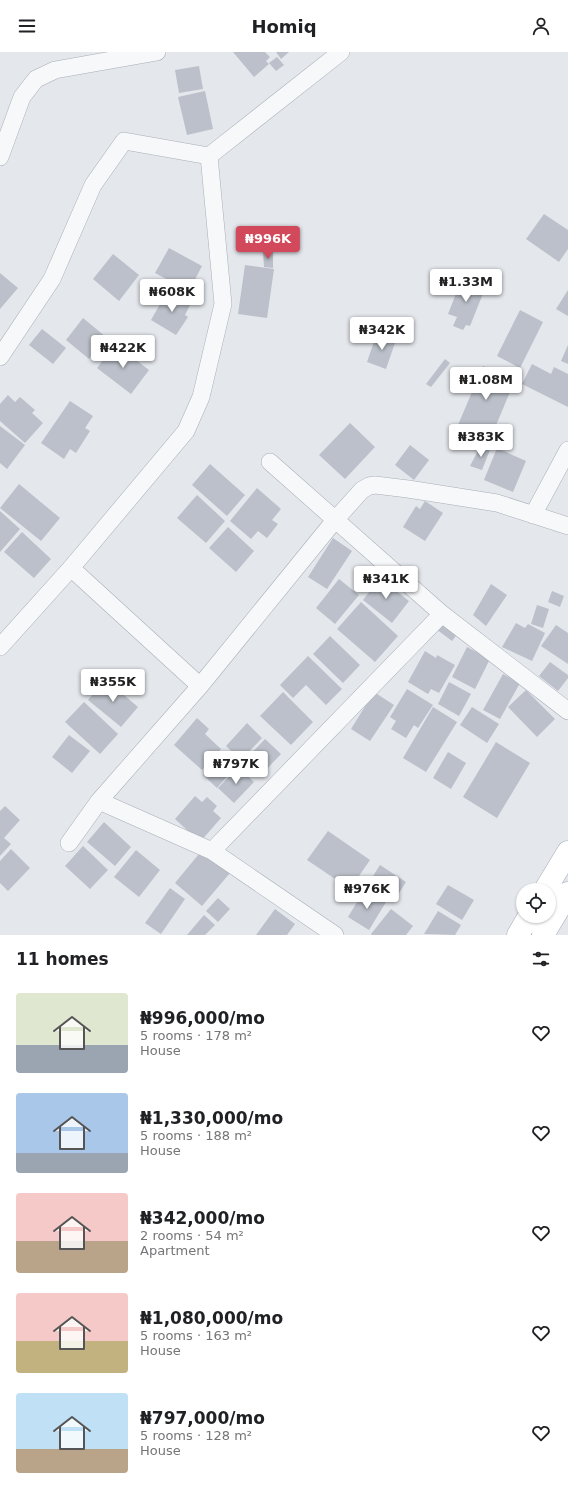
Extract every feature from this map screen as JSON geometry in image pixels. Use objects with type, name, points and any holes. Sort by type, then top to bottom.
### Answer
[{"type":"main road","points":[[549,883],[568,852]]},
{"type":"main road","points":[[543,935],[568,894]]},
{"type":"main road","points":[[518,935],[525,923]]},
{"type":"street","points":[[0,157],[22,97],[36,79],[55,70],[158,52]]},
{"type":"street","points":[[0,357],[52,278],[93,185],[124,141],[209,156],[341,52]]},
{"type":"street","points":[[2,639],[71,568],[186,431],[200,397],[223,304],[209,156]]},
{"type":"street","points":[[533,515],[568,450]]},
{"type":"street","points":[[270,462],[442,614],[568,711]]},
{"type":"street","points":[[69,843],[99,801],[200,686],[362,490],[369,486],[375,485],[497,503],[568,526]]},
{"type":"street","points":[[71,568],[200,686]]},
{"type":"street","points":[[212,851],[442,614]]},
{"type":"street","points":[[99,801],[212,851],[335,935]]},
{"type":"building","points":[[233,52],[265,52],[270,57],[266,61],[269,64],[254,77]]},
{"type":"building","points":[[276,52],[289,52],[281,59]]},
{"type":"building","points":[[277,57],[284,65],[276,71],[269,63]]},
{"type":"building","points":[[199,66],[203,89],[179,93],[175,70]]},
{"type":"building","points":[[205,91],[213,129],[187,135],[178,97]]},
{"type":"building","points":[[544,214],[568,230],[568,249],[559,262],[526,239]]},
{"type":"building","points":[[169,248],[202,266],[189,291],[155,273]]},
{"type":"building","points":[[263,252],[273,252],[273,268],[264,267]]},
{"type":"building","points":[[113,254],[139,275],[119,301],[93,279]]},
{"type":"building","points":[[245,265],[274,269],[267,318],[238,314]]},
{"type":"building","points":[[0,273],[18,288],[0,309]]},
{"type":"building","points":[[462,278],[486,286],[470,326],[466,325],[463,330],[453,326],[457,317],[448,314]]},
{"type":"building","points":[[168,290],[191,303],[185,315],[188,317],[176,335],[151,320]]},
{"type":"building","points":[[568,290],[568,316],[556,309]]},
{"type":"building","points":[[520,310],[543,322],[520,368],[497,356]]},
{"type":"building","points":[[83,318],[106,337],[89,359],[66,340]]},
{"type":"building","points":[[42,329],[66,348],[53,364],[29,345]]},
{"type":"building","points":[[377,333],[396,340],[386,369],[367,362]]},
{"type":"building","points":[[115,344],[149,370],[131,394],[97,368]]},
{"type":"building","points":[[568,345],[568,364],[561,361]]},
{"type":"building","points":[[445,359],[450,363],[431,387],[426,384]]},
{"type":"building","points":[[532,364],[551,374],[554,367],[568,374],[568,407],[522,384]]},
{"type":"building","points":[[483,366],[515,380],[494,430],[486,426],[482,436],[458,425]]},
{"type":"building","points":[[8,395],[15,402],[20,397],[35,410],[32,413],[43,423],[25,443],[0,421],[0,404]]},
{"type":"building","points":[[70,401],[93,416],[85,428],[90,431],[76,453],[70,449],[64,459],[41,443]]},
{"type":"building","points":[[350,423],[375,447],[345,479],[319,455]]},
{"type":"building","points":[[0,426],[25,445],[7,469],[0,463]]},
{"type":"building","points":[[410,445],[429,460],[414,480],[395,465]]},
{"type":"building","points":[[481,445],[490,450],[482,470],[470,466]]},
{"type":"building","points":[[497,448],[526,461],[513,492],[484,480]]},
{"type":"building","points":[[210,464],[245,495],[227,516],[192,485]]},
{"type":"building","points":[[19,484],[60,518],[41,541],[0,508]]},
{"type":"building","points":[[257,488],[281,509],[272,520],[278,524],[267,538],[258,531],[251,539],[230,521]]},
{"type":"building","points":[[197,495],[225,521],[206,543],[177,518]]},
{"type":"building","points":[[425,501],[443,513],[425,541],[403,527],[416,506],[420,509]]},
{"type":"building","points":[[0,511],[20,529],[0,552]]},
{"type":"building","points":[[228,527],[254,551],[236,572],[209,548]]},
{"type":"building","points":[[22,532],[51,559],[34,578],[4,552]]},
{"type":"building","points":[[333,538],[352,551],[327,589],[308,577]]},
{"type":"building","points":[[380,578],[409,601],[392,623],[363,600]]},
{"type":"building","points":[[339,579],[359,595],[335,624],[316,608]]},
{"type":"building","points":[[491,584],[507,595],[486,626],[473,615]]},
{"type":"building","points":[[552,591],[564,596],[560,607],[548,602]]},
{"type":"building","points":[[361,602],[398,636],[375,662],[337,629]]},
{"type":"building","points":[[537,605],[549,609],[543,628],[531,624]]},
{"type":"building","points":[[443,620],[459,632],[452,641],[436,629]]},
{"type":"building","points":[[516,623],[525,628],[528,624],[545,633],[532,661],[502,647]]},
{"type":"building","points":[[556,625],[568,633],[568,664],[541,646]]},
{"type":"building","points":[[330,636],[360,665],[343,683],[313,654]]},
{"type":"building","points":[[467,647],[490,659],[475,689],[452,677]]},
{"type":"building","points":[[425,651],[436,658],[437,655],[455,665],[439,693],[431,689],[428,694],[408,682]]},
{"type":"building","points":[[308,656],[342,689],[326,705],[306,685],[293,698],[280,685]]},
{"type":"building","points":[[550,662],[568,675],[568,678],[558,691],[539,676]]},
{"type":"building","points":[[503,674],[520,683],[500,719],[483,710]]},
{"type":"building","points":[[105,679],[138,707],[121,727],[88,700]]},
{"type":"building","points":[[449,682],[471,694],[459,716],[438,704]]},
{"type":"building","points":[[407,689],[433,705],[418,728],[414,725],[406,738],[391,729],[396,721],[390,717]]},
{"type":"building","points":[[526,690],[555,719],[537,737],[508,707]]},
{"type":"building","points":[[283,692],[313,722],[291,745],[260,716]]},
{"type":"building","points":[[374,692],[394,705],[370,741],[351,729]]},
{"type":"building","points":[[84,702],[118,734],[100,754],[65,722]]},
{"type":"building","points":[[433,707],[457,722],[426,772],[403,758]]},
{"type":"building","points":[[472,707],[499,724],[487,743],[460,725]]},
{"type":"building","points":[[197,718],[209,729],[205,734],[221,749],[202,770],[174,745]]},
{"type":"building","points":[[247,723],[262,738],[241,760],[226,746]]},
{"type":"building","points":[[69,735],[90,751],[72,773],[52,757]]},
{"type":"building","points":[[265,739],[281,754],[260,776],[244,761]]},
{"type":"building","points":[[496,742],[530,763],[497,818],[463,797]]},
{"type":"building","points":[[448,752],[466,763],[451,789],[433,778]]},
{"type":"building","points":[[222,754],[236,766],[217,788],[203,775]]},
{"type":"building","points":[[238,767],[254,782],[234,803],[218,788]]},
{"type":"building","points":[[195,796],[202,802],[207,797],[217,806],[213,811],[221,818],[200,842],[175,819]]},
{"type":"building","points":[[5,806],[20,820],[4,838],[11,844],[0,856],[0,811]]},
{"type":"building","points":[[104,822],[131,847],[115,866],[87,842]]},
{"type":"building","points":[[328,831],[370,860],[350,889],[307,860]]},
{"type":"building","points":[[83,846],[108,870],[90,889],[65,866]]},
{"type":"building","points":[[11,849],[30,868],[8,891],[0,883],[0,861]]},
{"type":"building","points":[[203,849],[230,873],[202,906],[175,883]]},
{"type":"building","points":[[136,850],[160,870],[139,897],[114,877]]},
{"type":"building","points":[[380,865],[406,882],[394,901],[368,884]]},
{"type":"building","points":[[448,885],[474,900],[462,920],[436,904]]},
{"type":"building","points":[[170,888],[185,899],[161,934],[145,923]]},
{"type":"building","points":[[365,889],[386,902],[369,930],[348,917]]},
{"type":"building","points":[[218,898],[230,909],[218,922],[206,911]]},
{"type":"building","points":[[275,909],[295,924],[287,935],[256,935]]},
{"type":"building","points":[[391,909],[413,926],[406,935],[372,935],[371,934]]},
{"type":"building","points":[[438,911],[461,925],[455,935],[424,934]]},
{"type":"building","points":[[204,915],[215,925],[205,935],[187,935]]}]
